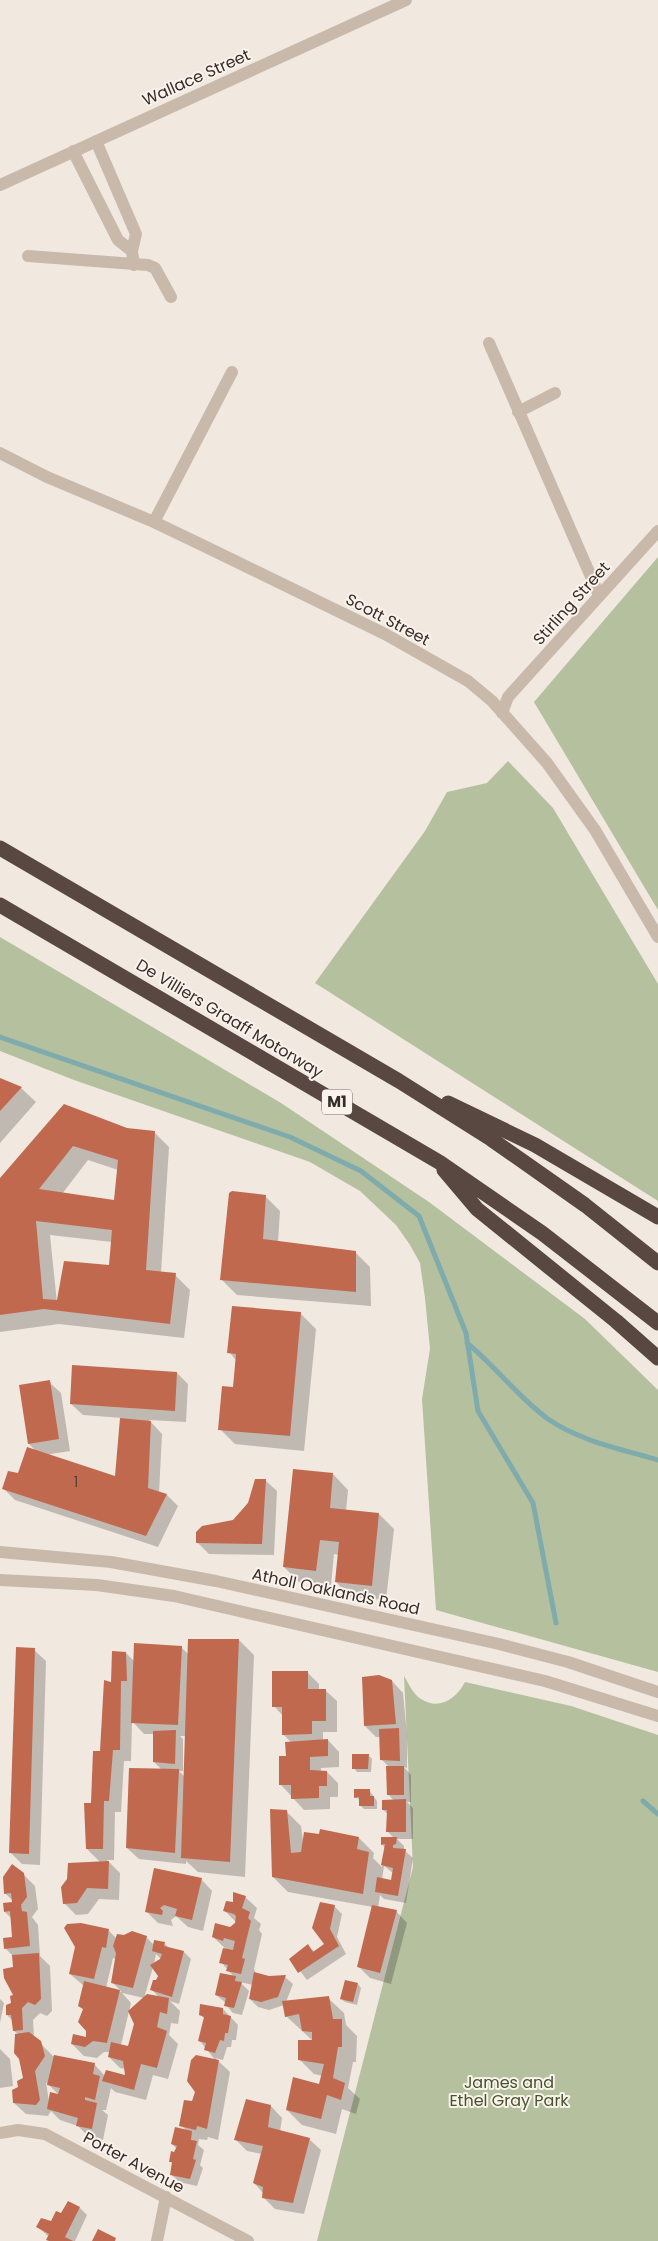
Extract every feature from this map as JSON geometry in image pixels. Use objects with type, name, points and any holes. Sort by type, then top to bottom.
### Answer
[{"type":"highway","points":[[0,848],[399,1082],[491,1139],[585,1205],[658,1262]]},
{"type":"highway","name":"De Villiers Graaff Motorway","points":[[0,905],[439,1162],[542,1233],[658,1323]]},
{"type":"highway","points":[[399,1082],[478,1116],[535,1145],[658,1217]]},
{"type":"highway","points":[[439,1162],[476,1209],[616,1321],[658,1358]]},
{"type":"street","name":"Wallace Street","points":[[0,185],[406,0]]},
{"type":"street","points":[[96,141],[136,234],[132,251],[134,265]]},
{"type":"street","points":[[73,151],[118,240],[132,251]]},
{"type":"street","points":[[28,256],[148,265],[155,268],[171,297]]},
{"type":"street","points":[[489,344],[599,596]]},
{"type":"street","points":[[154,522],[232,372]]},
{"type":"street","points":[[518,412],[556,393]]},
{"type":"street","name":"Scott Street","points":[[0,453],[47,477],[154,522],[385,634],[468,681],[492,700],[547,763],[595,830],[658,937]]},
{"type":"street","name":"Stirling Street","points":[[502,713],[508,696],[658,531]]},
{"type":"street","points":[[492,700],[508,696]]},
{"type":"street","name":"Atholl Oaklands Road","points":[[0,1552],[111,1562],[216,1581],[499,1644],[568,1662],[658,1692]]},
{"type":"street","points":[[0,1580],[97,1584],[174,1596],[545,1681],[658,1716]]},
{"type":"street","name":"Porter Avenue","points":[[0,2133],[18,2130],[45,2134],[248,2241]]},
{"type":"street","points":[[156,2241],[166,2197]]},
{"type":"green space","points":[[658,557],[658,910],[534,702]]},
{"type":"green space","points":[[508,761],[553,808],[658,984],[658,1201],[315,983],[425,831],[447,792],[487,783]]},
{"type":"green space","points":[[0,937],[281,1103],[429,1202],[585,1319],[658,1390],[658,1672],[436,1610],[422,1399],[430,1349],[420,1263],[410,1245],[396,1225],[360,1191],[310,1162],[74,1080],[0,1051]]},
{"type":"green space","name":"James and Ethel Gray Park","points":[[404,1676],[411,1689],[421,1699],[434,1704],[452,1698],[465,1682],[571,1706],[658,1735],[658,2241],[317,2241],[413,1867]]},
{"type":"building","points":[[0,1078],[22,1087],[0,1111]]},
{"type":"building","points":[[64,1104],[127,1128],[155,1131],[146,1270],[176,1273],[170,1324],[44,1309],[0,1315],[0,1178]],"holes":[[[73,1146],[118,1160],[114,1200],[39,1189]],[[36,1221],[112,1230],[109,1265],[64,1261],[57,1300],[43,1299]]]},
{"type":"building","points":[[232,1191],[266,1195],[263,1239],[356,1251],[356,1292],[220,1280],[229,1193]]},
{"type":"building","points":[[232,1306],[301,1312],[290,1436],[218,1430],[222,1386],[233,1387],[236,1354],[227,1353]]},
{"type":"building","points":[[72,1365],[177,1372],[175,1411],[70,1404]]},
{"type":"building","points":[[50,1380],[59,1439],[28,1444],[19,1385]]},
{"type":"building","points":[[120,1418],[151,1421],[148,1488],[167,1494],[146,1536],[2,1489],[8,1471],[18,1473],[27,1447],[115,1476]]},
{"type":"building","points":[[293,1469],[333,1473],[330,1508],[379,1513],[372,1586],[335,1582],[339,1542],[320,1540],[316,1571],[283,1567]]},
{"type":"building","points":[[255,1479],[266,1479],[262,1544],[196,1543],[196,1532],[202,1526],[233,1520],[248,1503]]},
{"type":"building","points":[[188,1639],[239,1639],[230,1862],[181,1858]]},
{"type":"building","points":[[134,1643],[182,1646],[178,1725],[131,1723]]},
{"type":"building","points":[[16,1647],[35,1648],[29,1854],[9,1853]]},
{"type":"building","points":[[112,1651],[126,1652],[127,1681],[121,1681],[120,1750],[113,1750],[109,1801],[104,1801],[103,1849],[86,1849],[84,1803],[91,1803],[93,1751],[100,1751],[104,1680],[111,1682]]},
{"type":"building","points":[[272,1671],[308,1671],[308,1689],[326,1689],[326,1721],[312,1721],[312,1734],[282,1735],[282,1707],[272,1707]]},
{"type":"building","points":[[379,1675],[392,1680],[396,1724],[364,1726],[362,1677]]},
{"type":"building","points":[[399,1728],[400,1761],[380,1760],[379,1729]]},
{"type":"building","points":[[176,1730],[175,1764],[153,1762],[153,1731]]},
{"type":"building","points":[[328,1739],[328,1756],[310,1757],[310,1770],[327,1771],[327,1786],[319,1786],[319,1798],[291,1799],[291,1785],[279,1785],[279,1756],[286,1756],[285,1742]]},
{"type":"building","points":[[352,1754],[369,1754],[368,1769],[352,1769]]},
{"type":"building","points":[[386,1766],[404,1766],[404,1795],[387,1795]]},
{"type":"building","points":[[129,1768],[179,1769],[175,1853],[126,1848]]},
{"type":"building","points":[[354,1789],[370,1789],[370,1796],[374,1796],[374,1806],[359,1806],[359,1797],[354,1798]]},
{"type":"building","points":[[406,1799],[406,1832],[386,1832],[387,1810],[382,1810],[382,1800]]},
{"type":"building","points":[[270,1809],[287,1810],[291,1853],[301,1852],[304,1832],[319,1834],[320,1829],[359,1837],[357,1849],[369,1852],[363,1894],[272,1877]]},
{"type":"building","points":[[381,1837],[397,1837],[393,1848],[406,1849],[398,1896],[375,1892],[377,1877],[391,1880],[393,1868],[381,1865],[385,1844],[381,1845]]},
{"type":"building","points":[[109,1861],[108,1889],[87,1888],[77,1903],[63,1904],[61,1887],[67,1879],[68,1863]]},
{"type":"building","points":[[12,1864],[24,1873],[27,1897],[21,1905],[22,1911],[27,1912],[30,1946],[4,1949],[3,1938],[12,1937],[10,1911],[4,1912],[3,1903],[12,1902],[11,1893],[4,1894],[3,1877]]},
{"type":"building","points":[[154,1868],[202,1878],[192,1920],[175,1916],[177,1909],[164,1905],[160,1908],[163,1911],[162,1915],[145,1912]]},
{"type":"building","points":[[233,1892],[246,1896],[242,1908],[250,1912],[248,1918],[251,1921],[242,1958],[245,1959],[241,1974],[226,1971],[228,1965],[219,1963],[223,1948],[233,1950],[235,1941],[224,1938],[223,1941],[212,1937],[215,1923],[230,1927],[235,1923],[236,1916],[234,1914],[223,1911],[226,1901],[233,1902]]},
{"type":"building","points":[[320,1902],[335,1905],[330,1929],[339,1946],[298,1973],[289,1959],[308,1944],[313,1952],[324,1944],[312,1928]]},
{"type":"building","points":[[372,1905],[397,1910],[380,1973],[357,1967]]},
{"type":"building","points":[[81,1923],[109,1929],[106,1948],[102,1947],[94,1979],[69,1974],[75,1947],[64,1928],[67,1924]]},
{"type":"building","points":[[132,1931],[147,1936],[133,1988],[111,1983],[116,1953],[113,1946],[117,1934],[124,1935]]},
{"type":"building","points":[[154,1940],[165,1942],[164,1946],[184,1951],[172,1997],[150,1990],[153,1980],[156,1980],[158,1976],[150,1965],[160,1959],[162,1954],[152,1951]]},
{"type":"building","points":[[39,1953],[41,1999],[35,2005],[28,2002],[22,2008],[23,2030],[13,2031],[11,2015],[6,2015],[6,2005],[11,2003],[10,1996],[13,1995],[4,1978],[3,1969],[13,1967],[12,1955]]},
{"type":"building","points":[[254,1972],[269,1976],[286,1975],[278,1997],[261,2002],[249,1999]]},
{"type":"building","points":[[220,1973],[236,1976],[235,1981],[242,1982],[234,2008],[224,2006],[226,1998],[215,1995]]},
{"type":"building","points":[[345,1980],[358,1983],[353,2002],[340,1999]]},
{"type":"building","points":[[84,1981],[120,1990],[107,2043],[93,2041],[85,2047],[71,2044],[73,2034],[86,2037],[86,2031],[78,2022],[83,2009],[78,2006]]},
{"type":"building","points":[[147,1994],[169,1998],[167,2014],[160,2012],[157,2027],[167,2031],[157,2068],[141,2064],[134,2090],[102,2081],[106,2070],[125,2075],[123,2061],[108,2057],[111,2042],[128,2046],[134,2024],[128,2011]]},
{"type":"building","points":[[329,1996],[333,2019],[342,2019],[342,2047],[338,2047],[333,2078],[345,2083],[341,2100],[327,2095],[321,2119],[286,2110],[293,2077],[319,2084],[324,2064],[298,2060],[298,2040],[312,2040],[312,2032],[302,2031],[299,2014],[285,2017],[282,2001]]},
{"type":"building","points":[[200,2004],[223,2008],[223,2014],[231,2016],[228,2033],[225,2033],[224,2041],[220,2040],[215,2053],[204,2050],[206,2043],[198,2041],[204,2017],[199,2015]]},
{"type":"building","points":[[29,2032],[41,2041],[45,2056],[35,2071],[40,2100],[36,2105],[13,2103],[12,2090],[18,2087],[17,2081],[23,2078],[19,2059],[14,2053],[15,2034]]},
{"type":"building","points":[[54,2055],[95,2063],[93,2074],[100,2076],[95,2100],[85,2097],[85,2100],[97,2103],[92,2129],[76,2126],[78,2118],[47,2109],[50,2092],[58,2094],[60,2088],[47,2085]]},
{"type":"building","points":[[196,2055],[219,2060],[207,2129],[197,2126],[196,2130],[179,2126],[184,2100],[192,2101],[195,2092],[187,2081],[191,2060]]},
{"type":"building","points":[[246,2099],[271,2105],[268,2127],[310,2138],[293,2203],[262,2198],[263,2187],[253,2183],[263,2146],[234,2140]]},
{"type":"building","points":[[175,2127],[192,2131],[191,2140],[197,2141],[193,2159],[196,2160],[190,2179],[170,2175],[172,2162],[169,2162],[171,2151],[174,2152],[177,2146],[171,2144]]},
{"type":"building","points":[[68,2201],[80,2207],[65,2237],[73,2241],[46,2240],[49,2234],[36,2227],[41,2218],[51,2221],[56,2211],[61,2213]]},
{"type":"building","points":[[98,2229],[116,2238],[115,2241],[92,2241]]},
{"type":"waterway","points":[[0,1037],[290,1137],[361,1171],[419,1216],[466,1333],[478,1411],[533,1503],[556,1623]]},
{"type":"waterway","points":[[467,1343],[527,1402],[560,1427],[601,1444],[658,1460]]},
{"type":"waterway","points":[[643,1801],[658,1814]]}]
